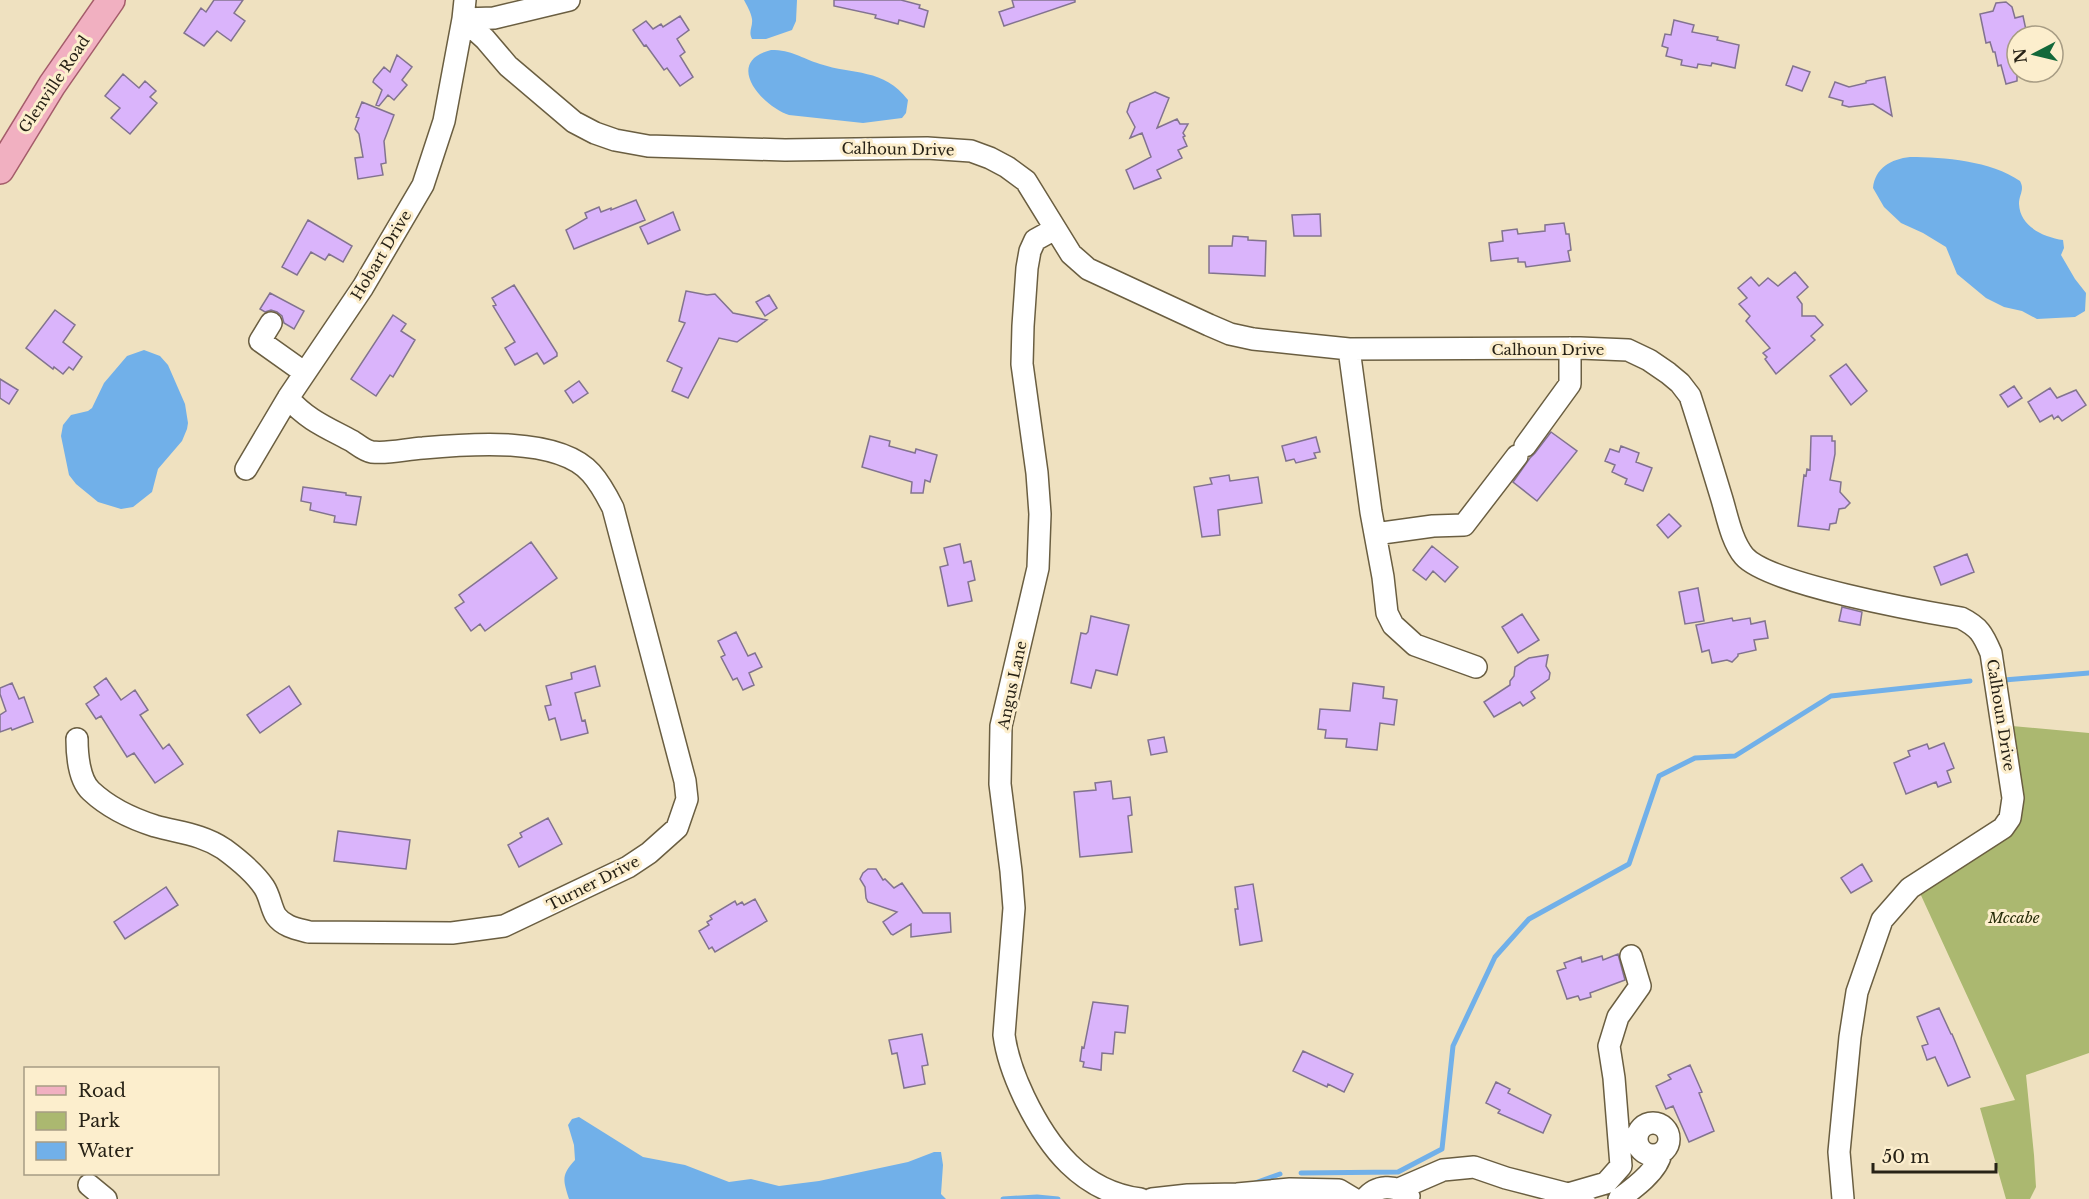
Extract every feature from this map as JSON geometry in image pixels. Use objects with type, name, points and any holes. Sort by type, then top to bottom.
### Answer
[{"type":"main road","name":"Glenville Road","points":[[0,170],[52,85],[111,0]]},
{"type":"street","points":[[464,10],[494,18],[569,0]]},
{"type":"street","name":"Calhoun Drive","points":[[464,10],[508,66],[553,105],[574,122],[615,140],[648,146],[786,150],[897,147],[971,151],[999,162],[1026,181],[1071,254],[1088,269],[1209,326],[1253,339],[1349,349],[1628,350],[1649,360],[1680,383],[1690,396],[1736,543],[1744,556],[1775,575],[1824,589],[1961,618],[1974,624],[1984,636],[1991,652],[2013,798],[2010,818],[2003,828],[1910,888],[1882,920],[1857,992],[1850,1037],[1839,1152],[1843,1199]]},
{"type":"street","name":"Hobart Drive","points":[[246,469],[288,398],[363,286],[423,184],[444,121],[464,10]]},
{"type":"street","name":"Angus Lane","points":[[1055,229],[1035,240],[1030,251],[1023,327],[1022,364],[1037,473],[1040,541],[1038,568],[1001,726],[1000,784],[1014,908],[1004,1035],[1006,1054],[1013,1074],[1037,1123],[1059,1155],[1101,1188],[1121,1197],[1140,1199]]},
{"type":"street","points":[[271,323],[260,341],[305,372]]},
{"type":"street","points":[[1375,534],[1433,526],[1464,525],[1570,384],[1570,348]]},
{"type":"street","points":[[1349,349],[1387,613],[1393,625],[1415,645],[1476,667]]},
{"type":"street","name":"Turner Drive","points":[[76,739],[78,761],[88,789],[106,803],[134,818],[154,826],[199,836],[223,849],[249,869],[264,886],[276,916],[287,926],[309,932],[452,933],[504,926],[628,867],[649,853],[677,828],[687,799],[685,781],[613,508],[590,471],[553,452],[503,444],[466,444],[370,452],[301,413],[288,398]]},
{"type":"street","points":[[1365,1199],[1378,1189],[1389,1187],[1405,1194],[1443,1170],[1474,1167],[1506,1178],[1576,1196],[1606,1183],[1621,1166],[1609,1046],[1618,1017],[1640,986],[1631,956]]},
{"type":"street","points":[[1619,1199],[1640,1183],[1660,1159],[1660,1153]]},
{"type":"street","points":[[89,1185],[106,1199]]},
{"type":"street","points":[[1152,1199],[1188,1195],[1229,1197],[1290,1190],[1339,1190],[1354,1199]]},
{"type":"green space","name":"Mccabe","points":[[2012,726],[2089,733],[2089,1053],[2026,1075],[2036,1187],[2030,1199],[2006,1199],[1980,1108],[2015,1100],[1919,891],[2014,824]]},
{"type":"water","points":[[744,0],[797,0],[796,21],[792,30],[766,39],[752,39],[751,16]]},
{"type":"water","points":[[771,50],[785,51],[820,64],[867,74],[889,82],[908,100],[906,113],[902,118],[863,123],[789,115],[768,103],[759,94],[748,73],[750,64],[757,56]]},
{"type":"water","points":[[1910,157],[1952,159],[1981,165],[2008,174],[2020,181],[2022,190],[2020,212],[2034,230],[2063,240],[2064,248],[2061,255],[2086,293],[2085,311],[2075,317],[2037,319],[1986,298],[1957,274],[1946,247],[1901,223],[1884,207],[1873,188],[1877,175],[1885,166],[1890,162]]},
{"type":"water","points":[[144,350],[160,356],[168,365],[185,404],[188,423],[182,441],[158,469],[152,492],[133,507],[121,509],[98,502],[76,484],[69,475],[61,436],[63,425],[71,415],[92,408],[104,383],[127,356]]},
{"type":"water","points":[[579,1117],[643,1157],[685,1165],[729,1182],[751,1179],[779,1186],[819,1181],[908,1162],[934,1152],[941,1152],[943,1165],[941,1194],[946,1199],[569,1199],[564,1178],[575,1160],[574,1145],[568,1125],[572,1119]]},
{"type":"building","points":[[214,0],[243,0],[234,13],[245,21],[231,41],[217,31],[204,46],[184,33],[201,8],[206,12]]},
{"type":"building","points":[[834,0],[901,0],[920,5],[919,8],[928,11],[924,27],[899,20],[898,24],[875,18],[876,15],[834,6]]},
{"type":"building","points":[[1012,0],[1075,0],[1075,2],[1004,26],[999,12],[1014,7]]},
{"type":"building","points":[[2006,2],[2012,7],[2015,18],[2023,16],[2025,24],[2005,24],[2005,80],[2001,65],[1998,66],[1990,42],[1986,43],[1980,14],[1993,11],[1996,3]]},
{"type":"building","points":[[680,16],[689,30],[677,39],[685,52],[680,56],[693,77],[680,86],[667,68],[664,70],[633,30],[646,21],[653,29],[661,24],[663,27]]},
{"type":"building","points":[[1674,20],[1694,25],[1692,32],[1718,37],[1717,40],[1739,45],[1735,68],[1712,63],[1711,66],[1698,64],[1697,68],[1681,65],[1682,60],[1666,56],[1668,48],[1662,46],[1665,34],[1671,35]]},
{"type":"building","points":[[397,55],[412,67],[402,80],[407,85],[394,100],[388,95],[379,106],[376,105],[382,90],[373,82],[374,79],[384,67],[390,72]]},
{"type":"building","points":[[1793,66],[1810,72],[1802,91],[1786,85]]},
{"type":"building","points":[[123,74],[139,88],[145,81],[156,91],[150,97],[157,103],[130,134],[111,118],[120,108],[105,96]]},
{"type":"building","points":[[1885,77],[1892,116],[1873,104],[1849,107],[1842,105],[1843,101],[1829,97],[1835,82],[1849,87]]},
{"type":"building","points":[[1155,92],[1169,98],[1157,128],[1177,119],[1180,124],[1188,124],[1183,133],[1187,146],[1178,150],[1182,158],[1157,170],[1161,178],[1134,189],[1126,170],[1151,157],[1142,133],[1130,138],[1135,127],[1127,112],[1130,103]]},
{"type":"building","points":[[362,102],[394,115],[384,141],[386,163],[381,164],[383,175],[358,179],[355,158],[363,157],[359,134],[355,129],[359,118],[356,117]]},
{"type":"building","points":[[636,200],[645,220],[574,249],[566,230],[587,218],[585,213],[599,207],[601,212],[611,208],[611,210]]},
{"type":"building","points":[[673,212],[680,230],[648,244],[640,227]]},
{"type":"building","points":[[1320,214],[1321,236],[1294,236],[1292,215]]},
{"type":"building","points":[[308,220],[352,246],[343,262],[329,254],[325,260],[311,252],[297,275],[282,267]]},
{"type":"building","points":[[1564,223],[1566,234],[1569,234],[1570,261],[1526,267],[1525,262],[1518,262],[1518,258],[1491,261],[1489,243],[1503,241],[1502,231],[1517,229],[1518,234],[1545,231],[1545,225]]},
{"type":"building","points":[[1233,236],[1266,241],[1265,276],[1209,273],[1209,246],[1232,246]]},
{"type":"building","points":[[1795,272],[1808,287],[1797,297],[1802,304],[1802,316],[1815,316],[1823,325],[1811,336],[1815,340],[1776,374],[1763,353],[1770,348],[1746,321],[1750,316],[1739,304],[1747,298],[1738,288],[1751,277],[1759,286],[1768,278],[1778,286]]},
{"type":"building","points":[[514,285],[557,353],[557,356],[544,364],[537,353],[515,365],[505,348],[515,342],[493,306],[496,305],[492,298]]},
{"type":"building","points":[[686,291],[707,295],[715,294],[733,313],[767,320],[737,342],[719,338],[688,398],[672,391],[682,368],[667,361],[685,323],[679,321]]},
{"type":"building","points":[[270,293],[304,311],[294,329],[284,323],[282,316],[277,312],[271,310],[265,312],[260,309]]},
{"type":"building","points":[[769,295],[777,308],[765,316],[756,302]]},
{"type":"building","points":[[55,310],[75,325],[63,342],[82,357],[73,370],[69,367],[63,374],[26,348]]},
{"type":"building","points":[[393,315],[406,324],[401,331],[415,340],[393,377],[390,375],[376,396],[351,379]]},
{"type":"building","points":[[1846,364],[1867,391],[1851,405],[1830,376]]},
{"type":"building","points":[[0,379],[18,390],[9,404],[0,398]]},
{"type":"building","points":[[579,381],[588,393],[573,403],[565,391]]},
{"type":"building","points":[[2014,386],[2022,398],[2008,407],[2000,395]]},
{"type":"building","points":[[2050,388],[2057,398],[2076,390],[2086,405],[2062,421],[2058,416],[2054,419],[2052,415],[2040,422],[2028,402]]},
{"type":"building","points":[[1551,432],[1577,451],[1537,501],[1513,482]]},
{"type":"building","points":[[870,436],[890,441],[889,446],[915,453],[916,449],[937,455],[930,482],[925,480],[923,493],[911,493],[912,482],[862,467]]},
{"type":"building","points":[[1811,436],[1832,436],[1832,441],[1835,441],[1830,480],[1841,482],[1840,492],[1850,503],[1845,508],[1839,509],[1836,523],[1830,524],[1829,530],[1798,526],[1804,475],[1806,476],[1807,469],[1810,470]]},
{"type":"building","points":[[1316,437],[1320,452],[1314,453],[1316,458],[1296,463],[1294,459],[1286,461],[1282,446]]},
{"type":"building","points":[[1621,446],[1639,453],[1636,462],[1652,468],[1643,491],[1625,484],[1627,479],[1612,472],[1615,465],[1605,461],[1610,449],[1619,452]]},
{"type":"building","points":[[1229,475],[1230,481],[1258,477],[1262,503],[1218,510],[1220,535],[1202,537],[1194,487],[1212,484],[1210,478]]},
{"type":"building","points":[[303,487],[361,497],[356,525],[334,522],[335,516],[310,510],[311,503],[301,501]]},
{"type":"building","points":[[1669,514],[1681,526],[1668,538],[1657,525]]},
{"type":"building","points":[[531,542],[557,578],[485,631],[480,624],[471,631],[455,608],[464,602],[459,595]]},
{"type":"building","points":[[960,544],[964,563],[971,561],[975,580],[968,582],[972,601],[948,606],[940,567],[948,565],[944,548]]},
{"type":"building","points":[[1432,546],[1458,567],[1445,582],[1433,571],[1426,580],[1413,570]]},
{"type":"building","points":[[1967,554],[1974,572],[1941,585],[1934,567]]},
{"type":"building","points":[[1698,588],[1704,621],[1685,624],[1679,592]]},
{"type":"building","points":[[1842,607],[1862,612],[1860,625],[1839,621]]},
{"type":"building","points":[[1522,614],[1539,640],[1518,653],[1502,627]]},
{"type":"building","points":[[1091,616],[1129,625],[1117,675],[1096,670],[1091,688],[1071,683],[1081,633],[1088,632]]},
{"type":"building","points":[[1732,618],[1733,621],[1750,618],[1751,624],[1765,621],[1768,638],[1754,640],[1756,650],[1738,654],[1732,662],[1727,660],[1712,663],[1709,650],[1702,652],[1696,625]]},
{"type":"building","points":[[736,632],[748,656],[755,653],[762,667],[749,673],[754,685],[743,690],[737,678],[733,680],[721,657],[725,655],[718,641]]},
{"type":"building","points":[[1548,655],[1546,666],[1550,673],[1549,679],[1531,692],[1535,698],[1523,706],[1520,702],[1494,717],[1484,702],[1510,685],[1515,667],[1529,658]]},
{"type":"building","points":[[595,666],[600,686],[575,693],[582,721],[585,720],[588,733],[561,740],[555,718],[549,720],[545,706],[551,705],[546,686],[572,679],[571,673]]},
{"type":"building","points":[[106,678],[121,700],[135,690],[148,710],[140,715],[163,749],[169,744],[183,764],[155,783],[134,753],[127,757],[101,716],[96,719],[86,704],[99,695],[94,687]]},
{"type":"building","points":[[12,683],[19,699],[24,697],[33,722],[0,732],[0,715],[6,711],[0,688]]},
{"type":"building","points":[[1353,683],[1384,687],[1383,698],[1397,700],[1394,725],[1380,723],[1377,750],[1346,747],[1347,739],[1325,738],[1326,730],[1318,729],[1320,709],[1350,711]]},
{"type":"building","points":[[289,686],[301,704],[260,733],[247,715]]},
{"type":"building","points":[[1164,737],[1167,752],[1151,755],[1148,740]]},
{"type":"building","points":[[1944,743],[1954,768],[1947,771],[1951,782],[1938,787],[1936,782],[1906,794],[1894,763],[1910,756],[1908,751],[1927,744],[1929,749]]},
{"type":"building","points":[[1111,781],[1113,799],[1130,797],[1132,815],[1128,816],[1132,852],[1080,857],[1074,792],[1096,790],[1095,783]]},
{"type":"building","points":[[548,818],[562,844],[519,867],[508,845],[522,837],[520,833]]},
{"type":"building","points":[[338,831],[410,840],[406,869],[334,861]]},
{"type":"building","points":[[1862,864],[1872,881],[1851,893],[1841,878]]},
{"type":"building","points":[[868,869],[876,869],[883,880],[885,879],[894,888],[902,883],[923,913],[950,913],[951,932],[911,937],[911,924],[891,934],[883,922],[897,912],[868,902],[865,887],[860,879]]},
{"type":"building","points":[[1253,884],[1262,941],[1240,945],[1235,909],[1238,909],[1235,887]]},
{"type":"building","points":[[166,887],[178,905],[125,939],[114,922]]},
{"type":"building","points":[[755,899],[767,921],[715,952],[712,947],[709,949],[699,931],[709,925],[707,922],[712,919],[710,916],[735,901],[737,905],[742,902],[744,905]]},
{"type":"building","points":[[1618,954],[1625,980],[1590,993],[1591,997],[1580,1000],[1578,996],[1567,999],[1557,971],[1566,968],[1564,963],[1581,957],[1582,962],[1602,956],[1603,960]]},
{"type":"building","points":[[1093,1002],[1128,1006],[1125,1033],[1115,1032],[1113,1054],[1102,1053],[1101,1070],[1083,1067],[1084,1062],[1080,1061]]},
{"type":"building","points":[[1939,1008],[1970,1077],[1948,1086],[1935,1057],[1927,1060],[1922,1046],[1928,1044],[1917,1017]]},
{"type":"building","points":[[922,1034],[928,1065],[922,1066],[925,1084],[904,1088],[897,1053],[892,1054],[889,1040]]},
{"type":"building","points":[[1303,1051],[1353,1074],[1344,1092],[1328,1084],[1327,1087],[1293,1071]]},
{"type":"building","points":[[1690,1065],[1702,1092],[1699,1093],[1714,1131],[1689,1142],[1673,1106],[1666,1109],[1656,1086],[1671,1079],[1668,1075]]},
{"type":"building","points":[[1496,1082],[1510,1089],[1508,1093],[1551,1115],[1543,1133],[1498,1113],[1500,1110],[1486,1103]]},
{"type":"waterway","points":[[2004,680],[2089,673]]},
{"type":"waterway","points":[[1301,1173],[1398,1172],[1442,1149],[1453,1046],[1495,957],[1529,919],[1629,864],[1659,776],[1695,758],[1735,756],[1831,696],[1970,681]]},
{"type":"waterway","points":[[1255,1183],[1280,1174]]},
{"type":"waterway","points":[[1003,1199],[1037,1197],[1058,1199]]}]
